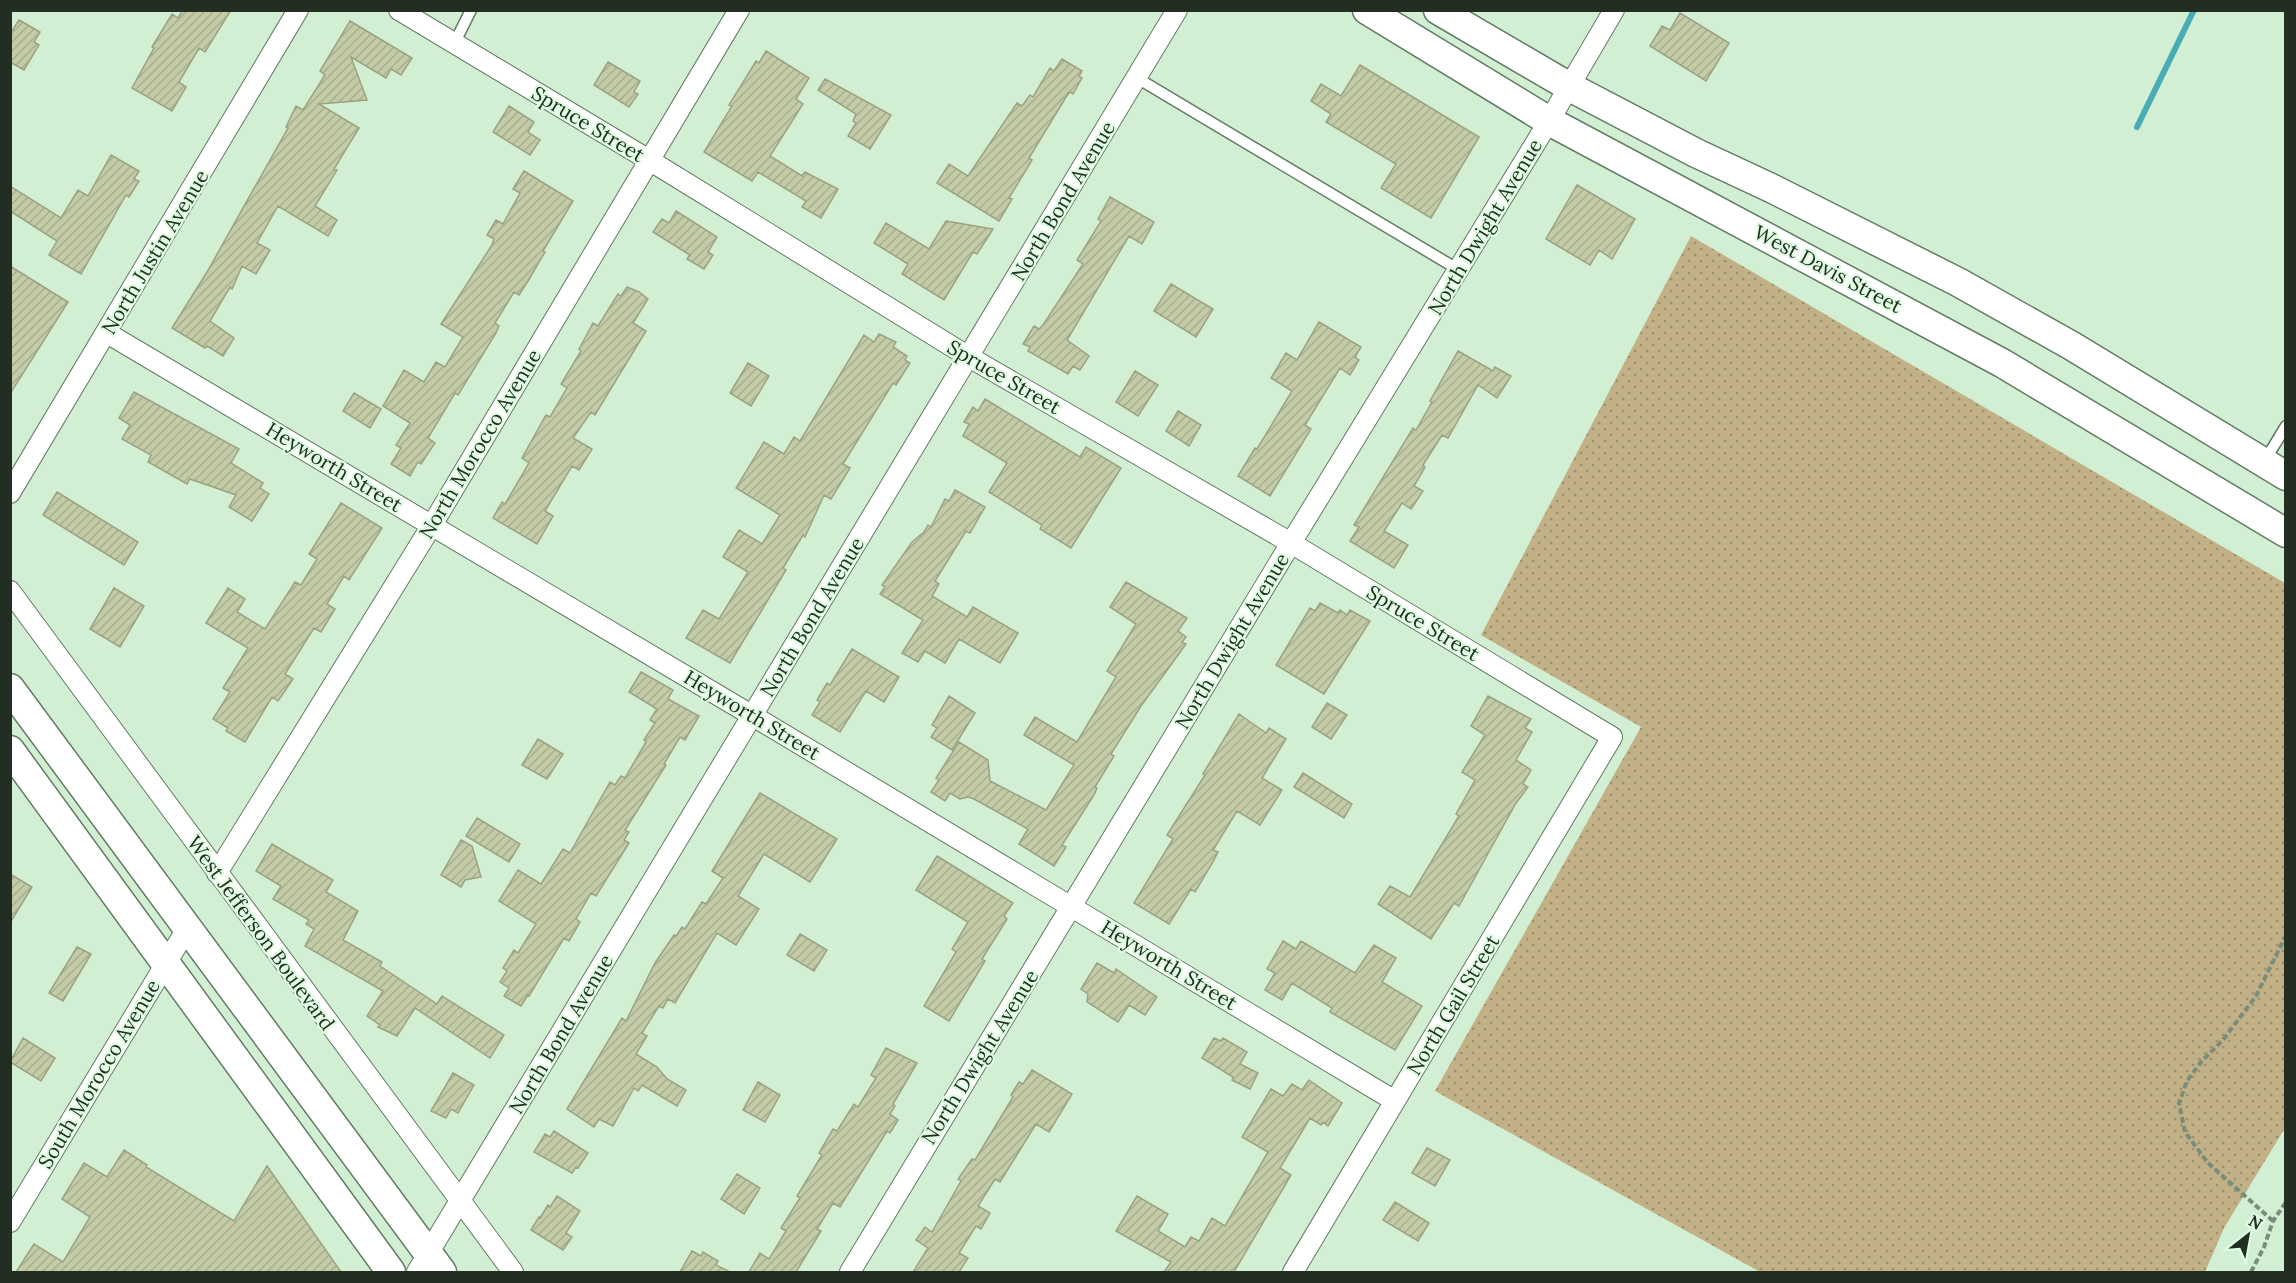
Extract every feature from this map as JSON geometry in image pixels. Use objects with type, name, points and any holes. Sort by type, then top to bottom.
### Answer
[{"type":"main road","name":"West Davis Street","points":[[1367,10],[1549,121],[2002,363],[2286,533]]},
{"type":"main road","points":[[1438,10],[1568,86],[1696,153],[1958,282],[2072,346],[2275,469]]},
{"type":"main road","points":[[10,688],[188,927],[429,1267]]},
{"type":"main road","points":[[10,750],[391,1272]]},
{"type":"street","name":"North Justin Avenue","points":[[10,493],[298,10]]},
{"type":"street","name":"Spruce Street","points":[[399,10],[649,160],[969,357],[1291,543],[1612,737]]},
{"type":"street","name":"North Morocco Avenue","points":[[217,873],[432,525],[739,10]]},
{"type":"street","name":"North Bond Avenue","points":[[429,1267],[460,1201],[1177,10]]},
{"type":"street","name":"North Dwight Avenue","points":[[850,1272],[1459,270],[1614,10]]},
{"type":"street","name":"Heyworth Street","points":[[107,333],[753,716],[1395,1101]]},
{"type":"street","name":"West Jefferson Boulevard","points":[[10,591],[513,1272]]},
{"type":"street","name":"North Gail Street","points":[[1293,1272],[1612,737]]},
{"type":"street","name":"South Morocco Avenue","points":[[10,1222],[188,927]]},
{"type":"lane","points":[[454,44],[471,10]]},
{"type":"lane","points":[[1137,78],[1459,270]]},
{"type":"lane","points":[[2275,469],[2286,426]]},
{"type":"path","points":[[2273,1221],[2208,1163],[2185,1132],[2179,1103],[2187,1081],[2200,1062],[2223,1040],[2256,996],[2286,935]]},
{"type":"path","points":[[2251,1272],[2264,1247],[2273,1221],[2286,1202]]},
{"type":"shaded area","points":[[1691,236],[2285,583],[2285,1128],[2224,1228],[2205,1272],[1760,1272],[1435,1091],[1641,727],[1481,635]]},
{"type":"building","points":[[183,10],[231,10],[205,52],[199,48],[179,82],[186,87],[172,111],[132,88],[154,48],[152,47],[172,14],[178,18]]},
{"type":"building","points":[[1680,13],[1729,43],[1706,81],[1650,46],[1662,26],[1670,30]]},
{"type":"building","points":[[19,20],[40,32],[34,42],[39,45],[24,70],[10,62],[10,34]]},
{"type":"building","points":[[350,21],[412,58],[401,75],[391,69],[386,78],[351,57],[367,100],[319,104],[359,128],[315,206],[337,220],[328,236],[278,206],[257,243],[270,250],[256,274],[242,266],[232,289],[230,287],[210,321],[234,338],[223,356],[172,328],[207,272],[288,128],[286,127],[296,106],[303,110],[325,75],[320,71]]},
{"type":"building","points":[[766,51],[809,78],[796,99],[803,104],[770,156],[802,176],[805,172],[838,189],[821,218],[802,207],[806,201],[758,172],[752,181],[704,152],[756,61],[759,63]]},
{"type":"building","points":[[1062,59],[1082,71],[1079,76],[1082,78],[1073,94],[1070,92],[1066,97],[1029,158],[1032,160],[1009,198],[1012,199],[999,221],[937,183],[949,164],[968,176],[1017,103],[1022,106],[1030,95],[1033,97],[1050,68],[1054,71]]},
{"type":"building","points":[[608,62],[640,81],[634,92],[638,94],[629,107],[594,85]]},
{"type":"building","points":[[1360,65],[1479,137],[1431,218],[1381,188],[1396,164],[1326,122],[1331,114],[1311,101],[1321,84],[1341,96]]},
{"type":"building","points":[[825,79],[891,115],[870,149],[848,136],[856,123],[853,121],[856,114],[818,90]]},
{"type":"building","points":[[509,106],[534,122],[528,132],[540,140],[530,155],[493,132]]},
{"type":"building","points":[[111,155],[139,171],[134,179],[139,181],[129,197],[126,195],[81,274],[49,255],[57,241],[10,211],[10,186],[61,218],[78,190],[88,196]]},
{"type":"building","points":[[524,171],[573,201],[528,281],[519,295],[514,292],[495,323],[499,326],[496,333],[458,395],[455,393],[428,438],[435,443],[421,464],[418,462],[410,476],[391,464],[401,448],[396,445],[410,423],[383,406],[404,370],[424,382],[436,362],[445,367],[463,337],[441,324],[492,245],[494,239],[487,235],[496,220],[503,224],[520,193],[513,189]]},
{"type":"building","points":[[1577,185],[1635,219],[1612,259],[1599,250],[1590,265],[1546,239]]},
{"type":"building","points":[[1110,197],[1154,222],[1142,244],[1129,236],[1067,340],[1089,356],[1080,370],[1073,366],[1068,374],[1028,351],[1030,347],[1023,344],[1034,326],[1039,329],[1043,325],[1083,264],[1077,260],[1101,221],[1098,219]]},
{"type":"building","points":[[676,211],[717,237],[708,252],[713,255],[704,269],[687,259],[690,255],[653,232],[662,219],[669,223]]},
{"type":"building","points":[[946,221],[993,229],[977,254],[973,252],[944,300],[902,274],[908,264],[874,243],[886,223],[929,249]]},
{"type":"building","points":[[10,266],[68,302],[10,394]]},
{"type":"building","points":[[1171,284],[1213,309],[1196,337],[1154,311]]},
{"type":"building","points":[[627,287],[648,299],[633,323],[646,331],[595,415],[591,412],[573,438],[592,449],[579,470],[572,466],[545,511],[553,516],[537,544],[493,518],[502,502],[505,504],[529,463],[522,458],[546,415],[550,417],[567,388],[561,384],[581,351],[579,349],[593,323],[598,326],[618,294],[621,296]]},
{"type":"building","points":[[1319,322],[1361,347],[1355,357],[1359,360],[1350,375],[1340,368],[1305,425],[1311,429],[1270,496],[1238,476],[1292,391],[1271,378],[1286,353],[1297,360]]},
{"type":"building","points":[[879,334],[896,342],[893,347],[907,356],[905,360],[910,363],[896,385],[893,383],[843,464],[850,468],[831,499],[824,495],[805,537],[803,535],[783,568],[786,570],[730,663],[686,638],[703,610],[719,619],[748,572],[723,557],[739,530],[762,544],[780,515],[736,488],[764,442],[784,454],[794,437],[800,441],[864,335],[874,342]]},
{"type":"building","points":[[1458,351],[1493,371],[1495,367],[1511,376],[1497,398],[1478,385],[1448,438],[1442,435],[1423,465],[1425,467],[1414,486],[1423,491],[1411,509],[1402,503],[1384,531],[1408,545],[1394,568],[1350,541],[1359,527],[1354,525],[1413,428],[1416,430]]},
{"type":"building","points":[[748,363],[769,376],[751,406],[730,393]]},
{"type":"building","points":[[1135,371],[1158,385],[1138,416],[1116,402]]},
{"type":"building","points":[[134,392],[239,449],[231,463],[263,483],[260,488],[269,494],[252,521],[229,507],[236,495],[190,479],[187,484],[148,462],[151,455],[122,439],[130,425],[119,418]]},
{"type":"building","points":[[354,393],[381,409],[370,428],[343,411]]},
{"type":"building","points":[[985,399],[1080,457],[1086,447],[1121,468],[1071,548],[1040,529],[1042,525],[989,492],[1007,463],[963,436],[969,424],[964,422],[973,407],[978,411]]},
{"type":"building","points":[[1178,411],[1201,425],[1189,446],[1166,431]]},
{"type":"building","points":[[955,490],[985,507],[970,533],[966,531],[935,581],[939,584],[932,596],[967,617],[973,607],[1018,633],[1000,663],[959,639],[945,663],[925,651],[918,662],[902,653],[923,620],[880,594],[885,587],[882,585],[912,542],[924,532],[928,525],[931,527],[945,499],[949,501]]},
{"type":"building","points":[[57,492],[138,542],[124,565],[43,515]]},
{"type":"building","points":[[341,503],[382,528],[349,580],[344,576],[327,604],[335,609],[321,632],[314,628],[285,674],[293,679],[278,701],[272,697],[245,742],[226,731],[228,728],[213,719],[230,692],[223,688],[248,648],[206,623],[228,588],[245,599],[237,612],[265,629],[295,582],[301,585],[317,559],[309,554]]},
{"type":"building","points":[[1126,582],[1187,618],[1178,631],[1186,637],[1182,642],[1186,644],[1141,706],[1111,754],[1114,756],[1095,787],[1097,788],[1094,795],[1062,845],[1066,847],[1054,866],[1019,844],[1028,829],[974,799],[968,797],[960,799],[950,793],[945,801],[931,792],[939,780],[936,778],[959,742],[988,760],[990,781],[1046,810],[1074,765],[1024,735],[1035,717],[1077,742],[1116,677],[1107,671],[1136,624],[1110,607]]},
{"type":"building","points":[[114,588],[144,606],[120,647],[90,629]]},
{"type":"building","points":[[1320,603],[1338,613],[1340,610],[1347,615],[1350,610],[1370,621],[1324,694],[1276,665],[1310,608],[1315,611]]},
{"type":"building","points":[[852,649],[899,677],[884,702],[866,691],[840,732],[812,715],[820,702],[817,700],[827,683],[830,685]]},
{"type":"building","points":[[641,672],[673,690],[668,699],[699,716],[685,740],[680,737],[664,764],[666,765],[625,830],[629,832],[624,840],[629,843],[596,896],[591,893],[576,919],[580,922],[569,941],[564,938],[521,1006],[504,996],[509,988],[500,982],[507,971],[503,968],[514,950],[518,953],[536,924],[499,901],[518,870],[541,884],[563,849],[570,853],[610,782],[615,785],[621,776],[625,778],[655,723],[650,720],[657,709],[629,692]]},
{"type":"building","points":[[949,696],[975,713],[952,750],[931,737],[937,728],[932,725]]},
{"type":"building","points":[[1488,696],[1531,719],[1525,728],[1532,732],[1516,760],[1531,770],[1523,784],[1528,787],[1516,803],[1459,906],[1454,903],[1431,939],[1378,904],[1390,886],[1410,897],[1459,816],[1456,814],[1475,780],[1462,772],[1485,735],[1471,726]]},
{"type":"building","points":[[1327,703],[1347,715],[1331,739],[1312,727]]},
{"type":"building","points":[[1239,714],[1266,733],[1269,728],[1286,739],[1262,778],[1282,790],[1260,825],[1237,811],[1213,850],[1218,852],[1195,892],[1191,889],[1169,924],[1134,903],[1173,839],[1167,835],[1205,775],[1203,774]]},
{"type":"building","points":[[538,739],[563,754],[547,779],[522,765]]},
{"type":"building","points":[[1303,773],[1352,804],[1344,818],[1294,787]]},
{"type":"building","points":[[760,793],[837,839],[810,882],[764,854],[738,896],[759,909],[736,945],[717,933],[675,1003],[668,999],[663,1008],[659,1006],[642,1033],[647,1036],[636,1054],[657,1067],[667,1079],[686,1090],[677,1106],[642,1085],[638,1091],[634,1088],[613,1126],[599,1119],[594,1127],[567,1109],[622,1018],[626,1021],[655,963],[674,935],[676,936],[682,927],[685,929],[702,902],[706,904],[723,878],[712,871]]},
{"type":"building","points":[[477,818],[520,844],[509,862],[466,836]]},
{"type":"building","points":[[461,840],[472,846],[481,877],[465,880],[461,887],[441,875]]},
{"type":"building","points":[[272,844],[333,880],[326,892],[358,911],[343,940],[382,962],[380,966],[437,1004],[442,996],[504,1035],[490,1058],[415,1008],[397,1036],[378,1027],[380,1025],[367,1016],[383,991],[305,946],[314,929],[306,924],[309,920],[273,899],[281,886],[256,871]]},
{"type":"building","points":[[937,856],[1013,903],[1004,916],[1007,919],[982,959],[985,961],[949,1021],[924,1006],[956,952],[952,949],[968,922],[916,890]]},
{"type":"building","points":[[10,874],[32,887],[10,923]]},
{"type":"building","points":[[800,934],[827,950],[814,971],[787,955]]},
{"type":"building","points":[[1283,941],[1296,949],[1301,941],[1355,973],[1374,945],[1396,958],[1382,982],[1422,1006],[1395,1050],[1330,1012],[1332,1008],[1292,983],[1282,1000],[1265,990],[1275,973],[1267,969]]},
{"type":"building","points":[[77,947],[91,954],[63,1001],[49,993]]},
{"type":"building","points":[[1097,963],[1114,973],[1116,969],[1157,997],[1145,1015],[1129,1005],[1118,1022],[1087,1002],[1088,994],[1081,989]]},
{"type":"building","points":[[23,1038],[55,1058],[41,1081],[10,1062]]},
{"type":"building","points":[[1214,1038],[1221,1041],[1223,1038],[1247,1052],[1240,1064],[1258,1073],[1250,1089],[1232,1080],[1233,1077],[1202,1058]]},
{"type":"building","points":[[886,1048],[917,1063],[893,1104],[895,1106],[890,1114],[898,1120],[890,1133],[887,1131],[840,1207],[833,1203],[817,1229],[821,1231],[796,1272],[749,1272],[760,1253],[769,1259],[786,1231],[781,1228],[800,1198],[797,1196],[822,1155],[819,1153],[833,1129],[837,1131],[854,1104],[858,1107],[876,1078],[871,1075]]},
{"type":"building","points":[[1032,1070],[1072,1094],[1049,1132],[1036,1124],[1000,1182],[995,1179],[978,1206],[990,1213],[981,1229],[976,1226],[959,1253],[968,1258],[959,1272],[913,1272],[928,1248],[916,1240],[925,1227],[932,1232],[961,1181],[958,1179],[972,1159],[975,1160],[1013,1097],[1011,1095],[1019,1082],[1023,1084]]},
{"type":"building","points":[[453,1073],[474,1085],[458,1113],[451,1109],[446,1118],[431,1111]]},
{"type":"building","points":[[1309,1080],[1342,1103],[1328,1126],[1323,1122],[1321,1125],[1310,1118],[1280,1168],[1291,1175],[1234,1272],[1164,1272],[1171,1262],[1116,1231],[1137,1196],[1168,1214],[1158,1231],[1185,1247],[1191,1237],[1199,1241],[1212,1218],[1225,1226],[1268,1152],[1242,1137],[1271,1089],[1283,1096],[1292,1084],[1302,1090]]},
{"type":"building","points":[[758,1082],[780,1095],[765,1122],[743,1110]]},
{"type":"building","points":[[554,1131],[588,1153],[572,1173],[534,1152],[545,1134],[550,1137]]},
{"type":"building","points":[[1427,1148],[1450,1160],[1435,1186],[1412,1173]]},
{"type":"building","points":[[124,1150],[147,1165],[146,1167],[234,1221],[267,1166],[341,1272],[16,1272],[34,1244],[63,1262],[90,1217],[62,1199],[84,1163],[107,1177]]},
{"type":"building","points":[[737,1174],[760,1188],[744,1214],[721,1199]]},
{"type":"building","points":[[557,1196],[580,1211],[566,1233],[572,1237],[563,1250],[531,1230]]},
{"type":"building","points":[[1395,1202],[1429,1223],[1418,1241],[1383,1220]]},
{"type":"building","points":[[692,1251],[701,1256],[703,1252],[718,1261],[716,1265],[730,1272],[680,1272]]},
{"type":"waterway","points":[[2137,127],[2194,10]]}]
